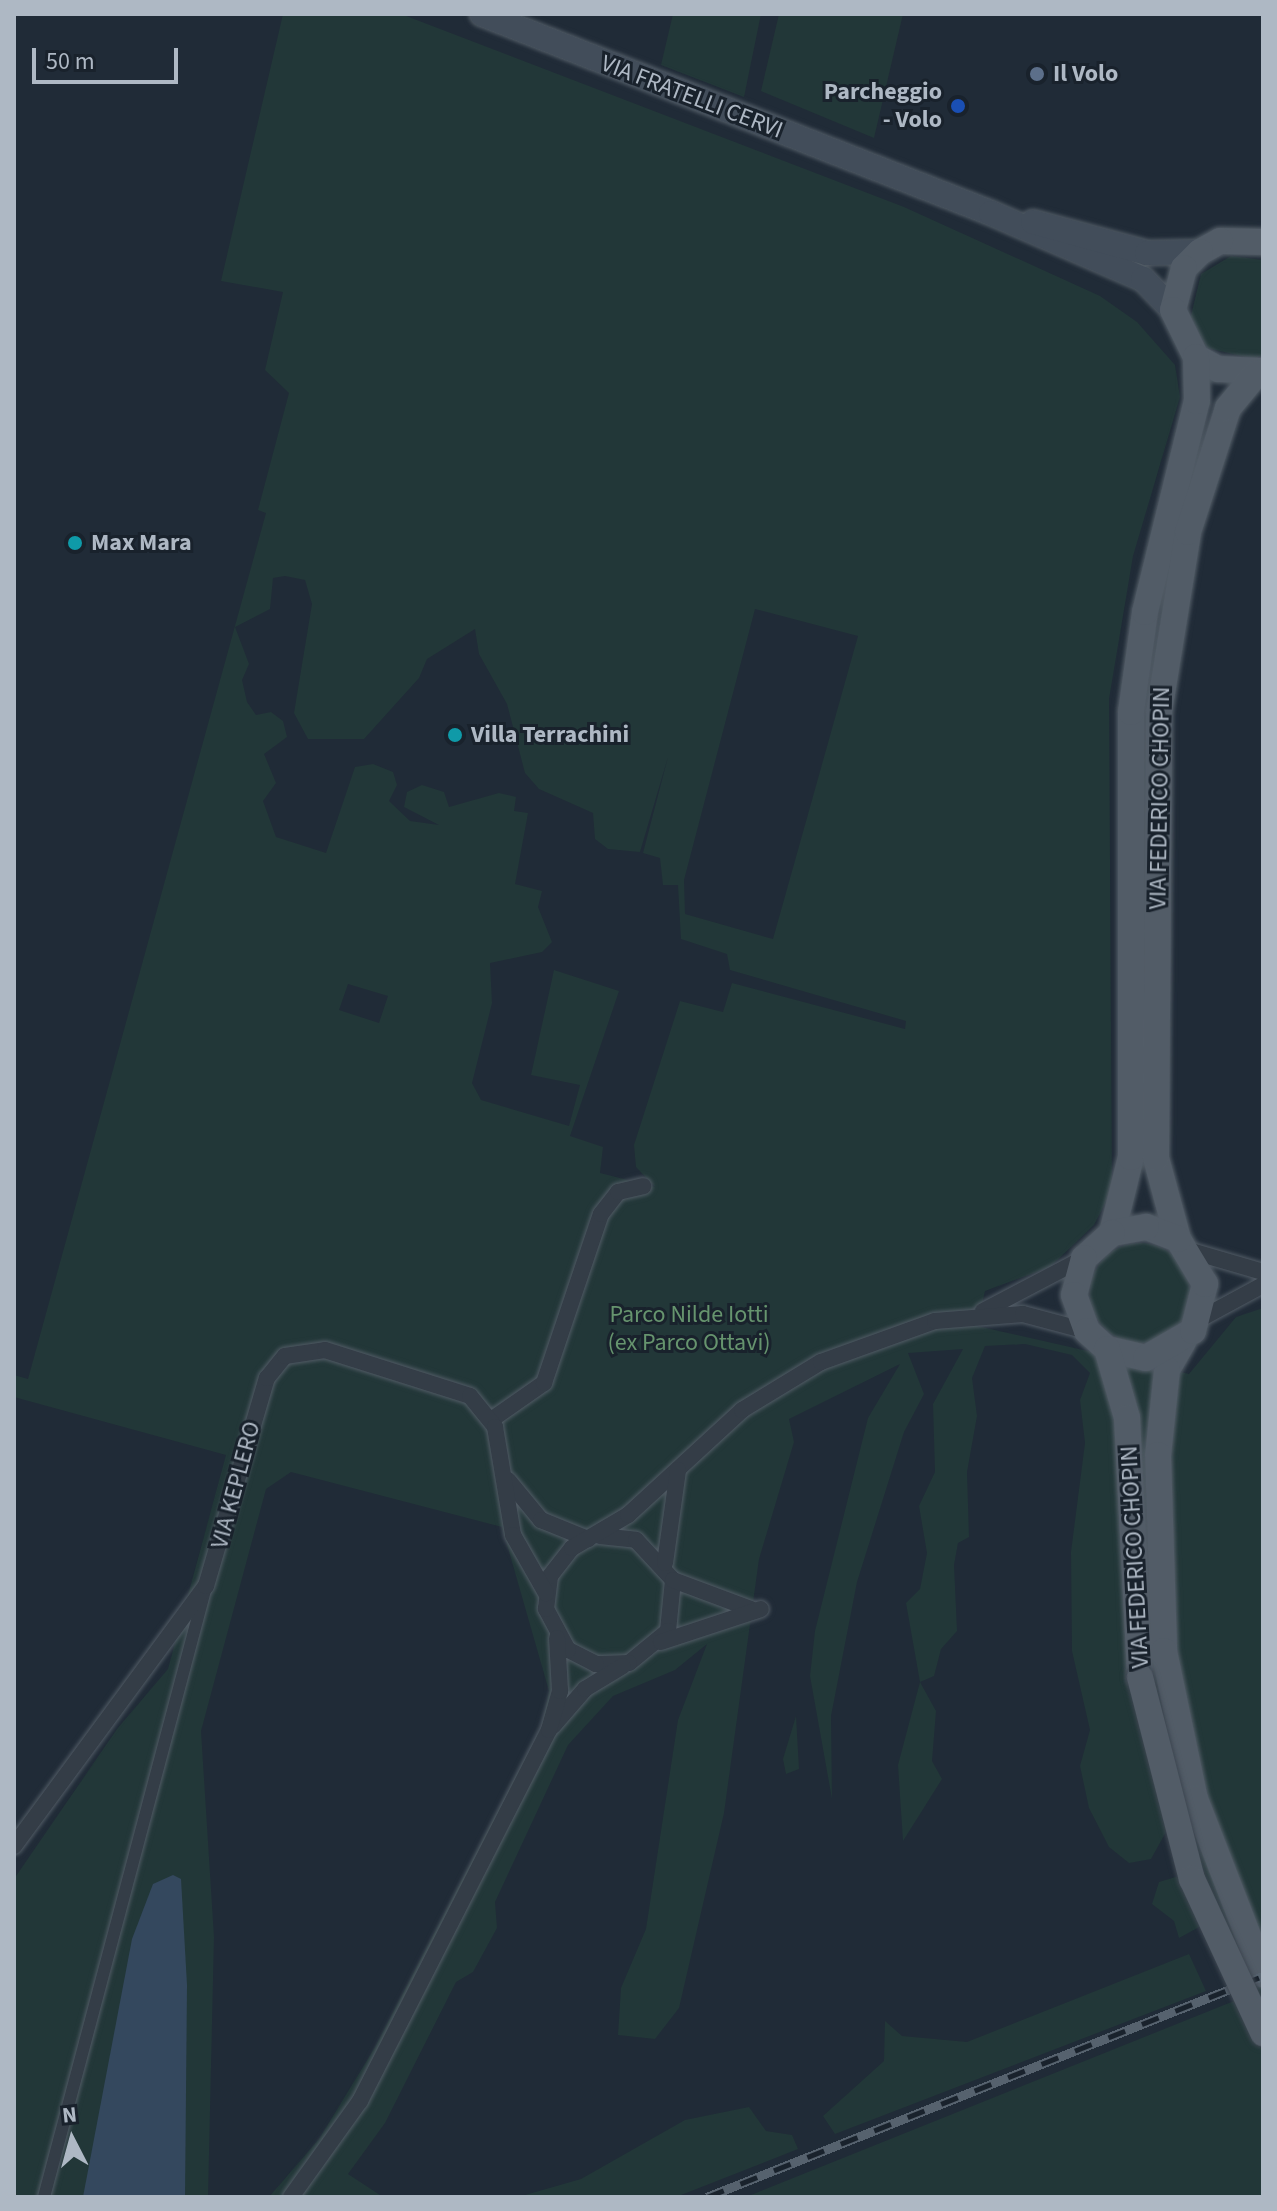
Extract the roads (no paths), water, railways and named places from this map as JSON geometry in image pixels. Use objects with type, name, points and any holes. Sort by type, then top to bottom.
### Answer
[{"type":"main road","name":"VIA FRATELLI CERVI","points":[[482,14],[991,213],[1143,279],[1173,310],[1196,357]]},
{"type":"main road","name":"VIA FRATELLI CERVI","points":[[991,213],[1147,253],[1200,252],[1253,240]]},
{"type":"main road","points":[[1253,240],[1263,220]]},
{"type":"main road","points":[[1173,310],[1184,268],[1200,252]]},
{"type":"main road","points":[[1196,357],[1218,369],[1260,372]]},
{"type":"main road","name":"VIA FEDERICO CHOPIN","points":[[1112,1233],[1131,1157],[1131,712],[1148,596],[1197,401],[1196,357]]},
{"type":"main road","name":"VIA FEDERICO CHOPIN","points":[[1260,372],[1228,408],[1188,532],[1159,712],[1156,1158],[1185,1245],[1205,1284],[1200,1319],[1167,1370],[1158,1455],[1164,1651],[1195,1799],[1263,1974]]},
{"type":"main road","points":[[1183,1342],[1146,1358],[1107,1349],[1087,1331],[1074,1295],[1084,1258],[1112,1233],[1146,1227],[1185,1245]]},
{"type":"main road","name":"VIA FEDERICO CHOPIN","points":[[1107,1349],[1128,1427],[1140,1677],[1192,1879],[1263,2033]]},
{"type":"street","points":[[491,1420],[544,1383],[596,1224],[618,1192],[643,1186]]},
{"type":"street","points":[[1185,1245],[1263,1272]]},
{"type":"street","points":[[546,1593],[559,1561],[594,1538],[678,1470],[742,1410],[792,1377],[895,1332],[978,1313],[1044,1285],[1084,1258]]},
{"type":"street","points":[[1200,1319],[1263,1285]]},
{"type":"street","points":[[978,1313],[1047,1318],[1087,1331]]},
{"type":"street","name":"VIA KEPLERO","points":[[14,1846],[206,1586],[267,1378],[285,1356],[325,1350],[445,1384],[470,1396],[491,1420],[508,1479]]},
{"type":"street","points":[[665,1563],[678,1470]]},
{"type":"street","points":[[508,1479],[541,1520],[594,1538],[636,1540],[665,1563],[673,1580],[673,1619],[661,1642]]},
{"type":"street","points":[[291,2197],[360,2101],[549,1730],[560,1691],[557,1638],[546,1593],[513,1535],[508,1479]]},
{"type":"street","points":[[549,1730],[585,1689],[661,1642],[761,1609],[732,1608],[673,1580]]},
{"type":"street","points":[[44,2197],[206,1586]]},
{"type":"street","points":[[557,1638],[581,1659],[629,1663]]},
{"type":"water","points":[[173,1875],[181,1879],[187,1985],[185,2197],[83,2197],[132,1939],[153,1884]]},
{"type":"railway","points":[[707,2197],[1263,1976]]},
{"type":"place","name":"Il Volo","points":[[1037,74]]},
{"type":"place","name":"Parcheggio - Volo","points":[[958,106]]},
{"type":"place","name":"Max Mara","points":[[75,543]]},
{"type":"place","name":"Villa Terrachini","points":[[455,735]]},
{"type":"park label","name":"Parco Nilde Iotti (ex Parco Ottavi)","points":[[689,1329]]}]
